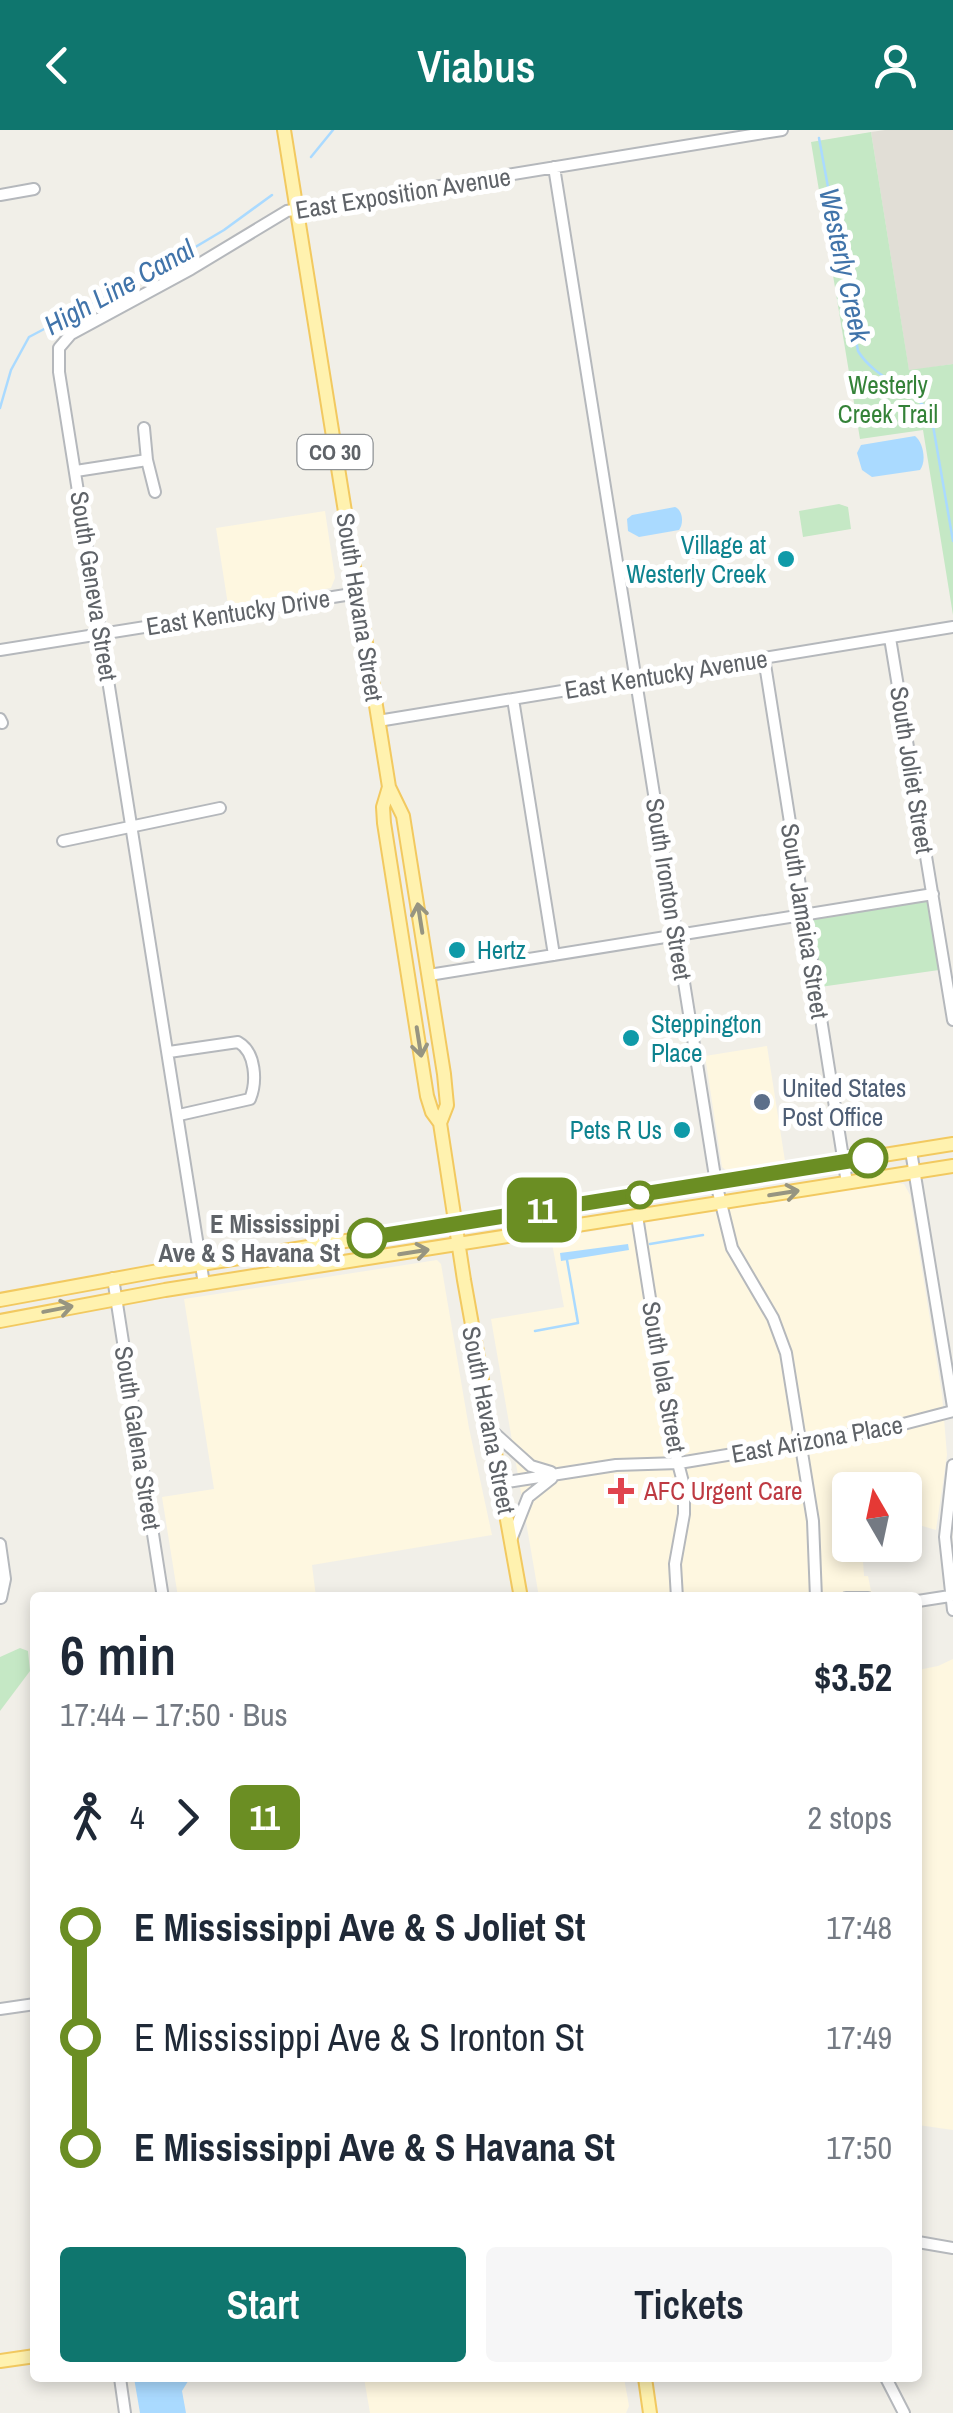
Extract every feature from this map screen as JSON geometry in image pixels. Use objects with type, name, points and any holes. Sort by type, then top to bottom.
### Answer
[{"type":"main road","name":"South Havana Street","points":[[284,130],[389,787],[403,816],[414,882],[447,1098],[440,1123],[454,1224],[520,1592]]},
{"type":"main road","name":"South Havana Street","points":[[389,787],[383,812],[390,862],[430,1107],[440,1123]]},
{"type":"main road","points":[[390,862],[414,882]]},
{"type":"main road","points":[[405,957],[419,972],[429,975]]},
{"type":"main road","points":[[410,990],[423,998],[435,1014]]},
{"type":"main road","points":[[0,1300],[112,1278],[953,1144]]},
{"type":"main road","points":[[0,1321],[116,1298],[953,1166]]},
{"type":"main road","points":[[0,2361],[30,2357]]},
{"type":"main road","points":[[645,2382],[650,2413]]},
{"type":"street","name":"East Exposition Avenue","points":[[59,348],[71,334],[191,269],[277,215],[296,209],[782,130]]},
{"type":"street","name":"South Ironton Street","points":[[554,168],[716,1183],[734,1253],[781,1336],[814,1535],[816,1592]]},
{"type":"street","points":[[0,194],[34,189]]},
{"type":"street","name":"South Geneva Street","points":[[59,348],[59,372],[204,1284]]},
{"type":"street","points":[[144,428],[155,492]]},
{"type":"street","points":[[76,471],[147,460]]},
{"type":"street","name":"East Kentucky Drive","points":[[0,650],[358,593]]},
{"type":"street","name":"East Kentucky Avenue","points":[[378,722],[953,627]]},
{"type":"street","name":"South Joliet Street","points":[[890,638],[953,1020]]},
{"type":"street","name":"South Jamaica Street","points":[[764,658],[847,1183]]},
{"type":"street","points":[[513,699],[554,955]]},
{"type":"street","points":[[63,840],[220,808]]},
{"type":"street","points":[[429,975],[932,894]]},
{"type":"street","points":[[169,1052],[238,1042],[248,1050],[254,1072],[250,1099],[179,1116]]},
{"type":"street","points":[[911,1151],[953,1409]]},
{"type":"street","name":"South Iola Street","points":[[637,1216],[685,1508],[674,1564],[676,1592]]},
{"type":"street","name":"South Galena Street","points":[[112,1278],[162,1592]]},
{"type":"street","name":"East Arizona Place","points":[[501,1483],[616,1465],[679,1462],[895,1427],[953,1409]]},
{"type":"street","points":[[491,1430],[530,1466],[562,1474]]},
{"type":"street","points":[[953,1465],[944,1534],[953,1610]]},
{"type":"street","points":[[512,1540],[528,1497],[544,1482],[562,1474]]},
{"type":"street","points":[[0,1544],[5,1579],[1,1598]]},
{"type":"street","points":[[922,1601],[950,1596]]},
{"type":"street","points":[[0,2009],[30,2005]]},
{"type":"street","points":[[922,2243],[953,2248]]},
{"type":"street","points":[[121,2382],[126,2413]]},
{"type":"street","points":[[888,2382],[904,2413]]},
{"type":"shaded area","points":[[953,130],[953,364],[909,371],[871,132]]},
{"type":"shaded area","points":[[325,511],[335,578],[331,588],[228,605],[216,528]]},
{"type":"shaded area","points":[[767,1046],[785,1161],[727,1171],[722,1167],[705,1056]]},
{"type":"shaded area","points":[[893,1182],[904,1184],[910,1195],[942,1394],[947,1455],[936,1530],[922,1526],[922,1472],[832,1472],[832,1562],[863,1562],[864,1576],[868,1576],[873,1592],[538,1592],[491,1319],[564,1307],[551,1238]]},
{"type":"shaded area","points":[[437,1260],[441,1264],[492,1535],[312,1565],[315,1592],[177,1592],[162,1497],[214,1489],[184,1299]]},
{"type":"shaded area","points":[[953,1659],[953,2130],[922,2126],[922,1669]]},
{"type":"shaded area","points":[[365,2382],[625,2382],[629,2406],[626,2413],[370,2413]]},
{"type":"green space","name":"Westerly Creek Trail","points":[[871,132],[909,370],[953,364],[953,615],[923,430],[860,439],[811,142]]},
{"type":"green space","points":[[839,504],[848,507],[851,529],[803,537],[799,511]]},
{"type":"green space","points":[[928,899],[939,970],[820,987],[809,918]]},
{"type":"green space","points":[[20,1648],[28,1651],[30,1671],[0,1711],[0,1657]]},
{"type":"water","points":[[915,436],[923,452],[920,470],[872,477],[862,470],[857,453],[861,445]]},
{"type":"water","points":[[675,507],[682,517],[679,530],[639,537],[628,531],[627,519],[632,515]]},
{"type":"water","points":[[628,1244],[629,1250],[561,1261],[560,1253]]},
{"type":"water","points":[[135,2382],[188,2382],[182,2391],[186,2413],[140,2413]]},
{"type":"waterway","name":"High Line Canal","points":[[311,157],[333,130]]},
{"type":"waterway","name":"Westerly Creek","points":[[819,138],[858,351],[874,369],[931,414],[953,541]]},
{"type":"waterway","name":"High Line Canal","points":[[0,408],[11,370],[29,337],[160,268],[224,230],[272,195]]},
{"type":"waterway","points":[[650,1244],[703,1235]]},
{"type":"waterway","points":[[535,1331],[578,1323],[567,1260]]},
{"type":"bus line","name":"11","points":[[367,1238],[868,1158]]},
{"type":"place","name":"Village at Westerly Creek","points":[[786,559]]},
{"type":"place","name":"Hertz","points":[[457,950]]},
{"type":"place","name":"Steppington Place","points":[[631,1038]]},
{"type":"place","name":"United States Post Office","points":[[762,1102]]},
{"type":"place","name":"Pets R Us","points":[[682,1130]]},
{"type":"place","name":"E Mississippi Ave & S Havana St","points":[[367,1238]]},
{"type":"place","name":"AFC Urgent Care","points":[[621,1491]]}]
